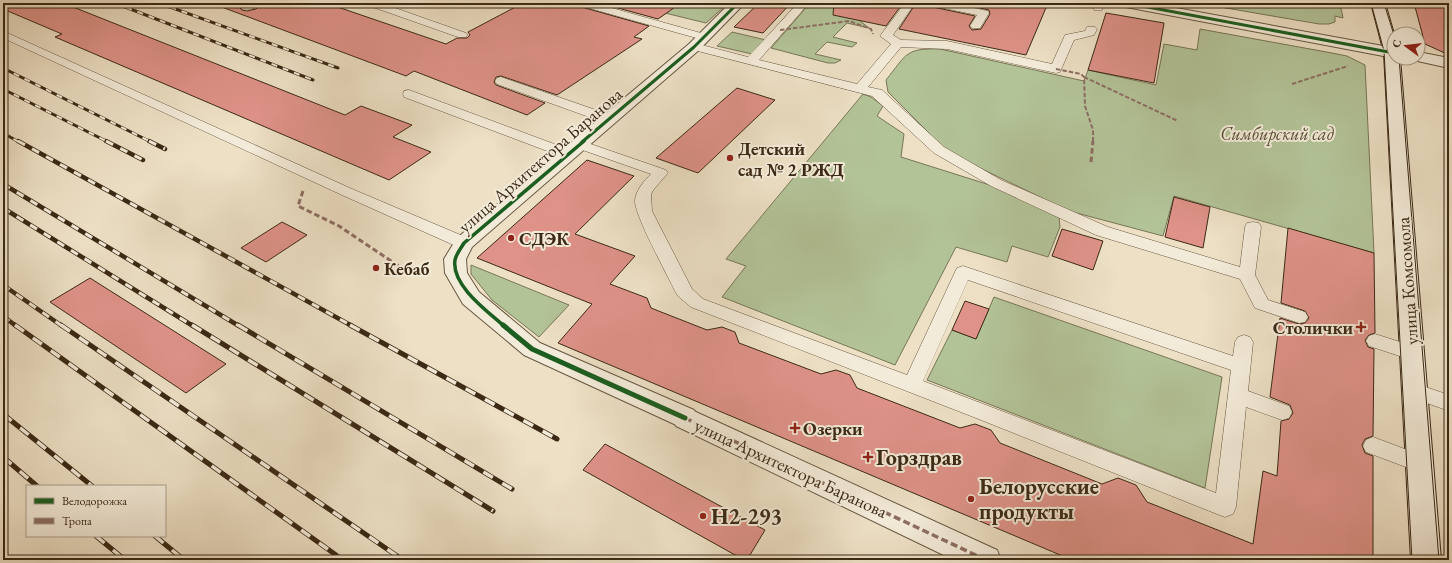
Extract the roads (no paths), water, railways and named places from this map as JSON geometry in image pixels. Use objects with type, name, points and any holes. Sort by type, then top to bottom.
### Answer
[{"type":"street","name":"улица Архитектора Баранова","points":[[738,3],[699,42],[464,243],[454,259],[456,274],[471,298],[532,349],[685,418],[986,560]]},
{"type":"street","points":[[1126,3],[1386,52]]},
{"type":"street","name":"улица Комсомола","points":[[1378,3],[1386,30]]},
{"type":"street","points":[[1426,59],[1449,63]]},
{"type":"street","name":"улица Комсомола","points":[[1394,66],[1426,560]]},
{"type":"lane","points":[[371,3],[462,35]]},
{"type":"lane","points":[[388,9],[404,3]]},
{"type":"lane","points":[[582,3],[636,19],[751,61],[877,93],[939,150],[996,183],[1102,231],[1246,275]]},
{"type":"lane","points":[[630,3],[636,19]]},
{"type":"lane","points":[[751,61],[804,3]]},
{"type":"lane","points":[[910,3],[886,36],[898,43],[947,45],[1056,69],[1069,37],[1090,33],[1091,30]]},
{"type":"lane","points":[[933,3],[984,13],[976,26]]},
{"type":"lane","points":[[3,34],[464,243]]},
{"type":"lane","points":[[861,88],[898,43]]},
{"type":"lane","points":[[501,81],[608,119]]},
{"type":"lane","points":[[409,94],[574,149],[661,173],[646,188],[641,200],[644,211],[685,293],[697,303],[1225,507],[1244,342]]},
{"type":"lane","points":[[1253,227],[1246,275],[1260,304],[1299,317]]},
{"type":"lane","points":[[912,385],[963,272],[1241,366]]},
{"type":"lane","points":[[1374,341],[1412,353]]},
{"type":"lane","points":[[1414,391],[1449,403]]},
{"type":"lane","points":[[1238,395],[1282,412]]},
{"type":"lane","points":[[1373,446],[1419,463]]},
{"type":"tram line","points":[[1371,3],[1384,51],[1412,560]]},
{"type":"tram line","points":[[1384,3],[1391,26]]},
{"type":"tram line","points":[[1400,66],[1439,560]]},
{"type":"railway","points":[[115,3],[313,80]]},
{"type":"railway","points":[[159,3],[338,68]]},
{"type":"railway","points":[[3,68],[165,149]]},
{"type":"railway","points":[[3,89],[108,142]]},
{"type":"railway","points":[[3,133],[19,142]]},
{"type":"railway","points":[[18,141],[352,326]]},
{"type":"railway","points":[[106,141],[143,160]]},
{"type":"railway","points":[[3,184],[239,326]]},
{"type":"railway","points":[[3,208],[193,326]]},
{"type":"railway","points":[[3,285],[62,326]]},
{"type":"railway","points":[[3,316],[16,326]]},
{"type":"railway","points":[[15,325],[343,560]]},
{"type":"railway","points":[[61,325],[403,560]]},
{"type":"railway","points":[[192,325],[493,511]]},
{"type":"railway","points":[[238,325],[512,489]]},
{"type":"railway","points":[[350,325],[557,439]]},
{"type":"railway","points":[[3,414],[91,485]]},
{"type":"railway","points":[[3,457],[36,485]]},
{"type":"railway","points":[[97,537],[125,560]]},
{"type":"railway","points":[[156,537],[184,560]]},
{"type":"place","name":"Детский сад № 2 РЖД","points":[[730,158]]},
{"type":"place","name":"СДЭК","points":[[511,238]]},
{"type":"place","name":"Кебаб","points":[[376,268]]},
{"type":"place","name":"Столички","points":[[1361,327]]},
{"type":"place","name":"Озерки","points":[[795,428]]},
{"type":"place","name":"Горздрав","points":[[868,457]]},
{"type":"place","name":"Белорусские продукты","points":[[971,499]]},
{"type":"place","name":"H2-293","points":[[703,516]]},
{"type":"park label","name":"Симбирский сад","points":[[1277,133]]}]
